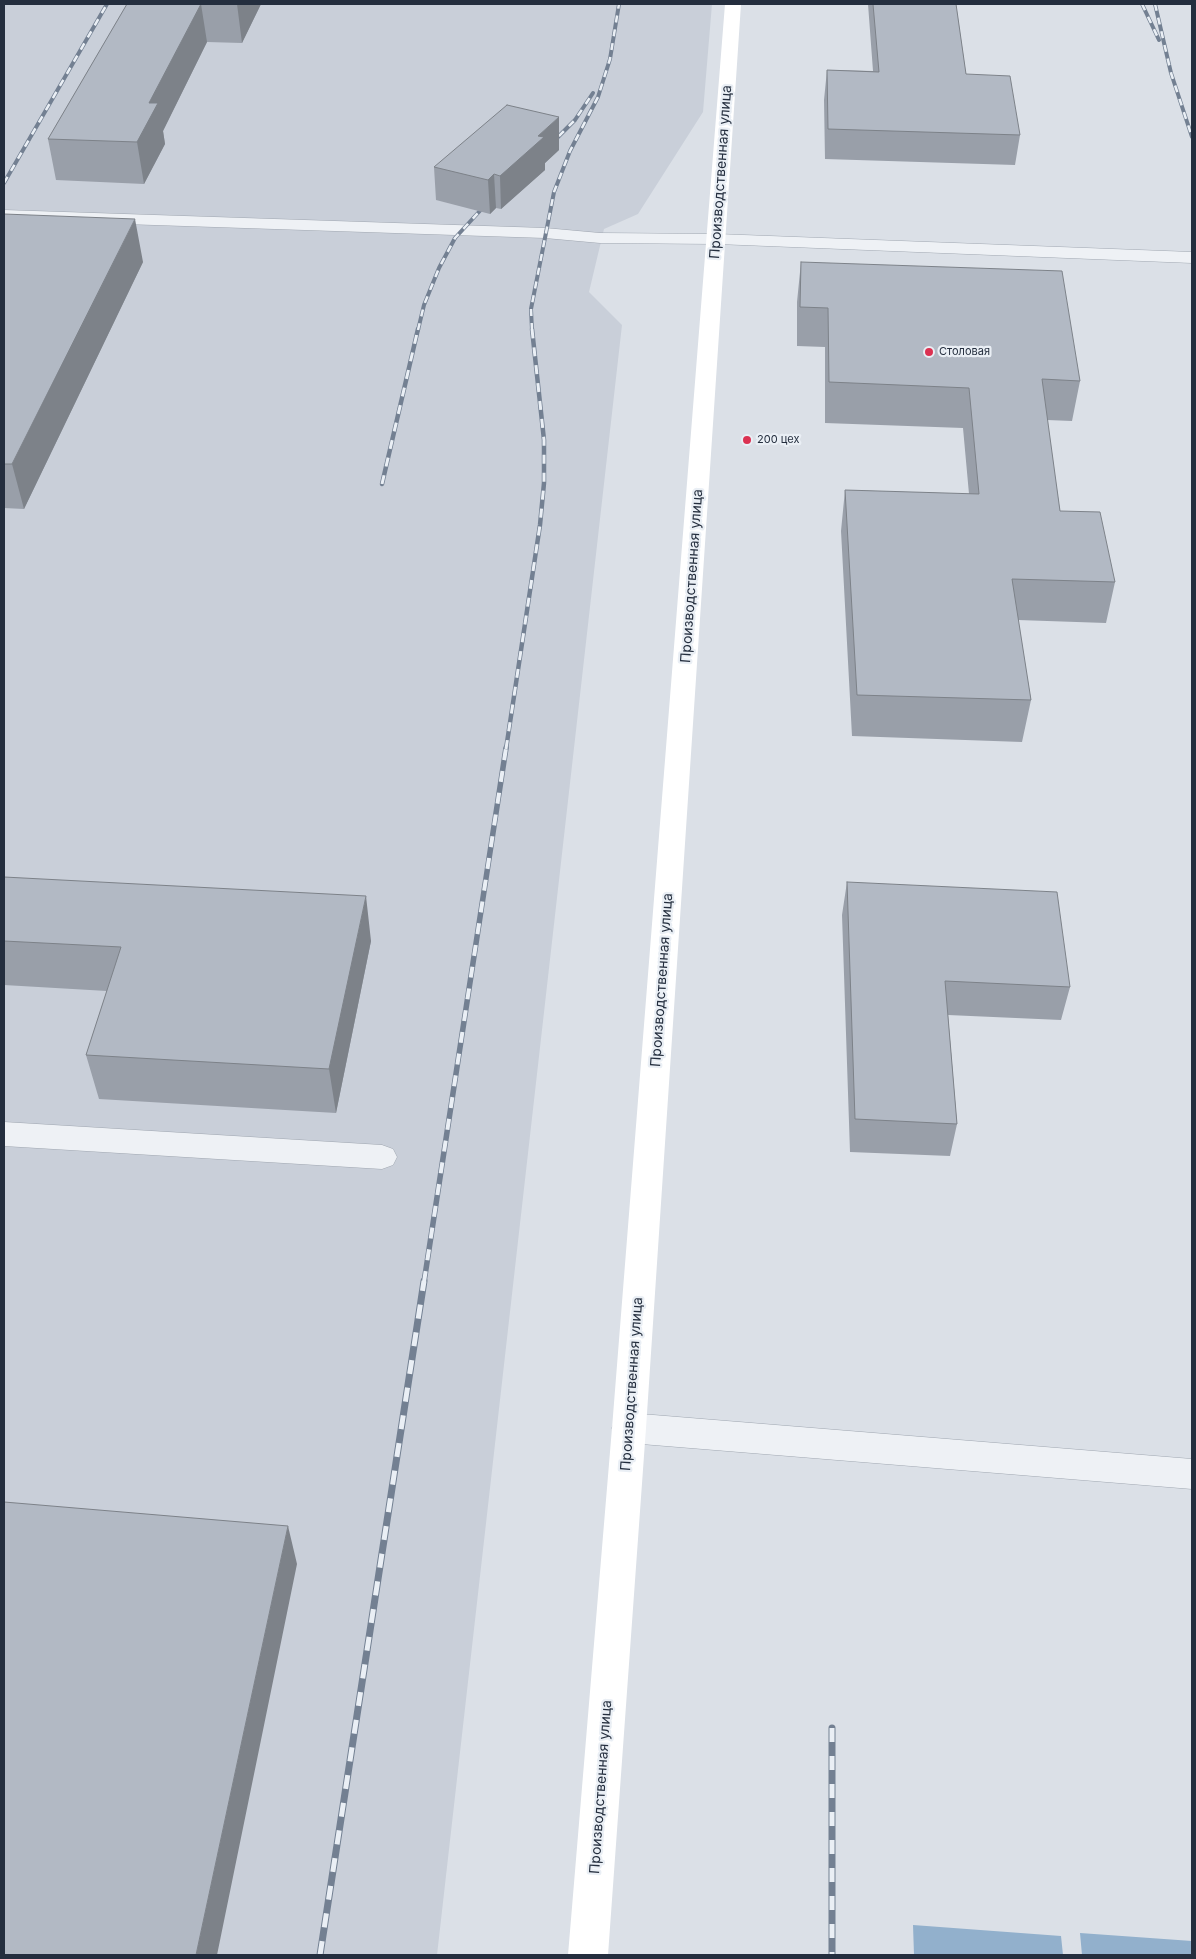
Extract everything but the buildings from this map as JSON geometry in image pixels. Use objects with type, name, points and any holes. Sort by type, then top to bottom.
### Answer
[{"type":"main road","name":"Производственная улица","points":[[588,1955],[629,1428],[733,4]]},
{"type":"street","points":[[4,215],[546,233],[600,238],[717,239],[1192,258]]},
{"type":"street","points":[[4,1134],[382,1157]]},
{"type":"street","points":[[629,1428],[1192,1474]]},
{"type":"shaded area","points":[[4,4],[712,4],[703,112],[638,214],[604,229],[589,292],[622,325],[437,1955],[4,1955]]},
{"type":"water","points":[[913,1925],[1061,1936],[1063,1955],[914,1955]]},
{"type":"water","points":[[1080,1933],[1192,1941],[1192,1955],[1082,1955]]},
{"type":"railway","points":[[4,183],[107,4]]},
{"type":"railway","points":[[532,330],[531,309],[554,192],[570,151],[598,97],[610,59],[619,4]]},
{"type":"railway","points":[[1142,4],[1159,40]]},
{"type":"railway","points":[[1155,4],[1171,73],[1192,137]]},
{"type":"railway","points":[[549,146],[575,120],[593,93]]},
{"type":"railway","points":[[418,330],[424,305],[439,268],[455,238],[488,202]]},
{"type":"railway","points":[[382,484],[418,329]]},
{"type":"railway","points":[[506,749],[540,525],[544,483],[544,440],[532,329]]},
{"type":"railway","points":[[424,1282],[506,748]]},
{"type":"railway","points":[[320,1955],[424,1281]]},
{"type":"railway","points":[[832,1728],[832,1955]]},
{"type":"place","name":"Cтоловая","points":[[929,352]]},
{"type":"place","name":"200 цех","points":[[747,440]]}]
